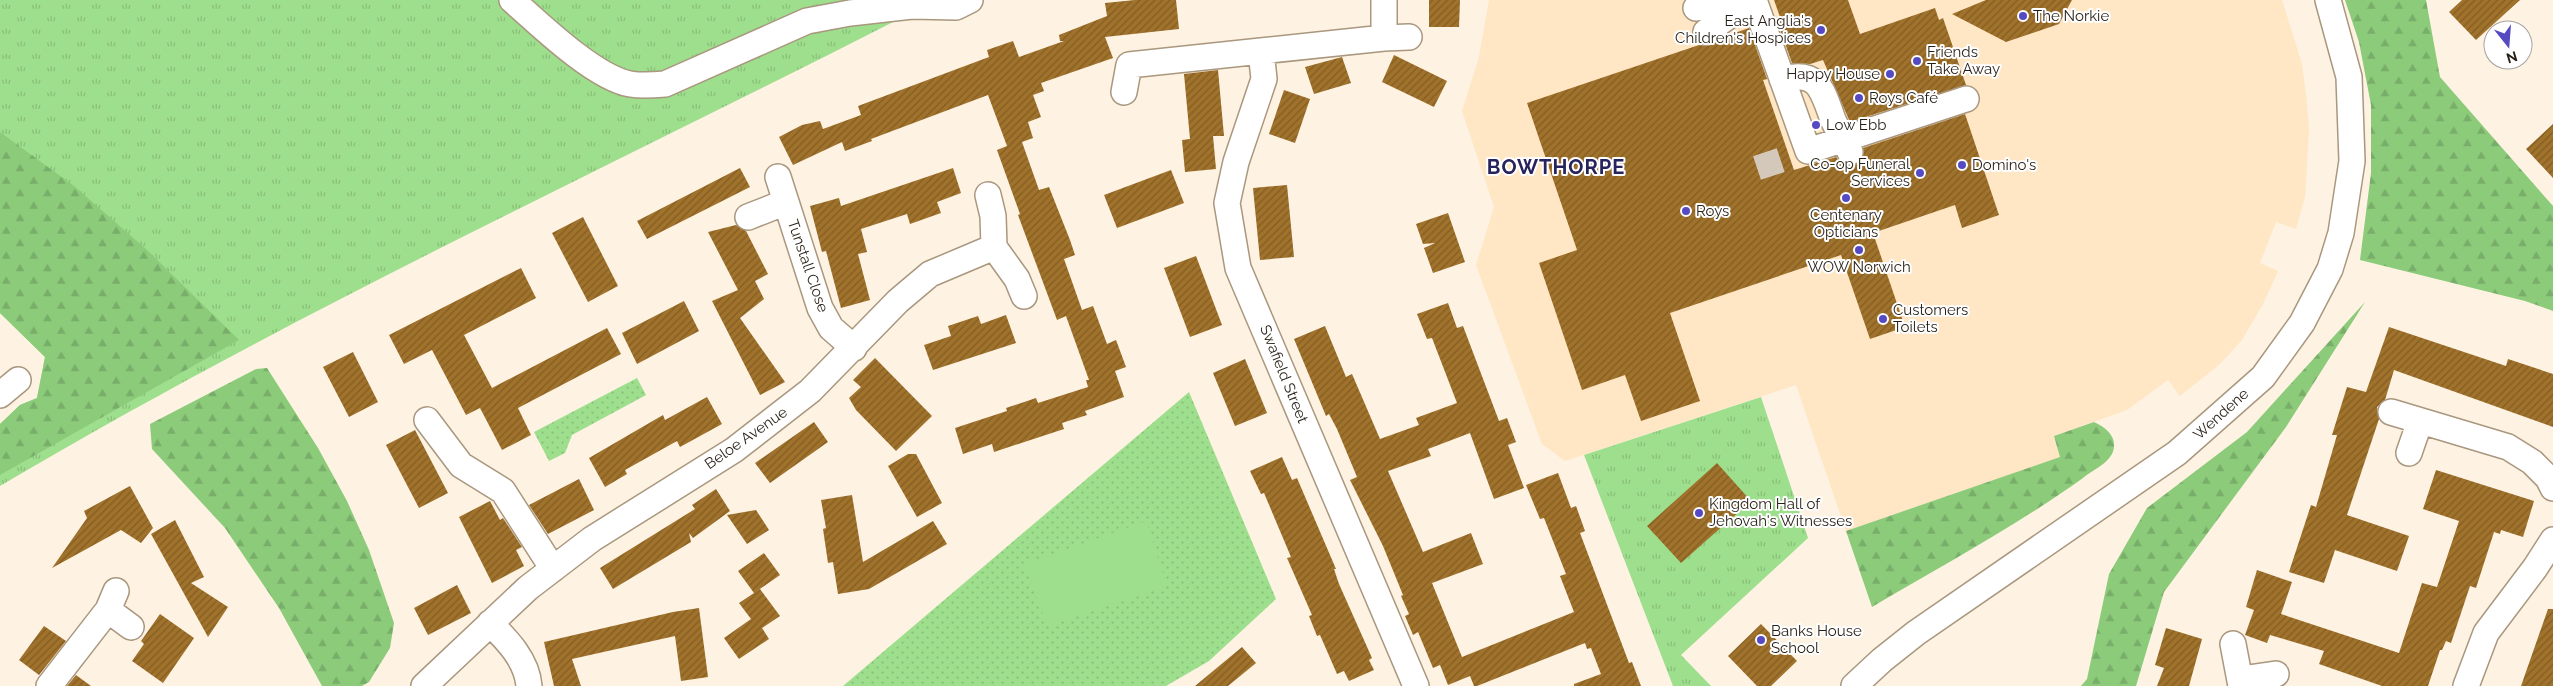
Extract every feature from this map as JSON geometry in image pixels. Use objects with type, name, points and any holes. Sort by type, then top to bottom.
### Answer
[{"type":"street","points":[[512,0],[556,39],[606,75],[629,84],[645,85],[665,84],[807,20],[850,12],[963,3]]},
{"type":"street","points":[[1384,0],[1384,38]]},
{"type":"street","points":[[1743,0],[1704,19],[1752,0],[1763,51],[1782,79],[1799,154],[1848,145],[1966,99]]},
{"type":"street","name":"Wendene","points":[[1854,686],[1882,660],[1916,633],[2177,453],[2263,377],[2302,324],[2330,269],[2341,232],[2352,161],[2349,77],[2328,0]]},
{"type":"street","points":[[1124,92],[1129,65],[1409,37]]},
{"type":"street","name":"Swafield Street","points":[[1262,51],[1264,79],[1236,162],[1227,204],[1238,268],[1416,686]]},
{"type":"street","points":[[1782,79],[1799,75],[1816,82],[1828,99],[1832,118],[1848,145]]},
{"type":"street","name":"Tunstall Close","points":[[778,177],[820,308],[831,328],[854,348]]},
{"type":"street","points":[[988,195],[993,216],[994,247],[1018,279],[1024,296]]},
{"type":"street","name":"Tunstall Close","points":[[748,217],[786,202]]},
{"type":"street","name":"Beloe Avenue","points":[[424,686],[490,622],[592,538],[734,450],[810,391],[898,301],[930,274],[994,247]]},
{"type":"street","points":[[2391,412],[2508,447],[2532,462],[2548,478],[2553,488]]},
{"type":"street","points":[[428,420],[461,465],[503,491],[553,569]]},
{"type":"street","points":[[2409,453],[2420,421]]},
{"type":"street","points":[[2466,686],[2486,633],[2535,568],[2553,540]]},
{"type":"street","points":[[49,686],[112,600],[131,627]]},
{"type":"street","points":[[490,622],[511,645],[518,656],[529,686]]},
{"type":"street","points":[[2233,644],[2241,682],[2276,674]]},
{"type":"shaded area","points":[[1489,0],[2282,0],[2302,64],[2306,95],[2309,129],[2305,197],[2296,229],[2276,222],[2260,263],[2278,271],[2263,304],[2242,340],[2220,364],[2180,396],[2168,380],[2127,410],[2054,436],[2061,457],[1846,531],[1796,385],[1565,461],[1542,444],[1476,265],[1494,207],[1462,111],[1479,57]]},
{"type":"green space","points":[[0,0],[949,0],[897,20],[332,303],[220,362],[0,486],[0,424],[20,405],[37,398],[45,357],[0,313]]},
{"type":"green space","points":[[2345,0],[2426,0],[2440,77],[2553,206],[2553,311],[2525,301],[2360,260],[2371,173],[2371,105],[2359,42]]},
{"type":"green space","points":[[0,132],[74,186],[146,249],[239,340],[0,475],[0,424],[20,405],[37,398],[45,357],[0,313]]},
{"type":"green space","points":[[2365,302],[2286,427],[2164,592],[2136,686],[2081,686],[2087,679],[2109,574],[2147,508],[2247,432]]},
{"type":"green space","points":[[267,368],[318,448],[347,501],[369,550],[394,623],[390,648],[369,682],[362,686],[322,686],[279,608],[225,528],[152,449],[150,424],[256,369]]},
{"type":"green space","points":[[637,378],[646,395],[572,435],[565,453],[549,461],[534,432]]},
{"type":"green space","points":[[1189,392],[1276,599],[1209,661],[1166,686],[843,686]]},
{"type":"green space","points":[[1761,397],[1808,538],[1681,655],[1711,686],[1673,686],[1584,455]]},
{"type":"green space","points":[[2094,422],[2103,427],[2113,438],[2114,448],[2112,454],[2103,464],[2058,496],[2006,529],[1872,607],[1846,531],[2060,457],[2054,436]]},
{"type":"green space","points":[[1146,521],[1167,586],[1047,626],[1025,564]]},
{"type":"building","points":[[1135,0],[1176,0],[1179,29],[1105,37],[1113,58],[1041,83],[1044,91],[1033,95],[1041,117],[1028,122],[1033,138],[1022,142],[1039,190],[1049,187],[1070,240],[1075,255],[1064,259],[1082,310],[1093,306],[1107,344],[1116,340],[1126,367],[1115,371],[1124,397],[1085,411],[1087,415],[1062,423],[1064,429],[994,452],[992,444],[963,454],[955,428],[1007,411],[1006,408],[1036,398],[1038,403],[1088,387],[1086,380],[1089,380],[1066,316],[1057,320],[1018,215],[1020,214],[997,150],[1007,146],[988,95],[871,139],[872,141],[845,151],[842,142],[793,165],[779,137],[802,125],[820,121],[823,129],[861,115],[858,106],[989,57],[987,50],[1013,41],[1019,57],[1064,41],[1060,41],[1059,35],[1107,16],[1105,3]]},
{"type":"building","points":[[1429,0],[1460,0],[1459,27],[1429,27]]},
{"type":"building","points":[[1774,0],[1848,0],[1860,34],[1935,8],[1939,20],[1943,18],[1966,85],[1850,122],[1823,60],[1810,64],[1792,63],[1776,18],[1780,17]]},
{"type":"building","name":"The Norkie","points":[[1986,0],[2072,0],[2059,24],[2006,42],[1952,14]]},
{"type":"building","points":[[2462,0],[2520,0],[2498,20],[2483,20],[2483,34],[2476,40],[2449,12]]},
{"type":"building","name":"Roys","points":[[1749,28],[1767,79],[1763,80],[1794,170],[1836,157],[1842,164],[1855,165],[1862,160],[1863,148],[1965,114],[1999,215],[1962,228],[1955,205],[1873,233],[1905,327],[1870,339],[1841,255],[1670,313],[1700,401],[1641,421],[1625,375],[1582,390],[1539,263],[1577,250],[1527,103],[1699,45],[1708,46],[1726,36]]},
{"type":"building","points":[[1394,55],[1447,81],[1434,107],[1382,82]]},
{"type":"building","points":[[1342,57],[1351,83],[1314,94],[1305,67]]},
{"type":"building","points":[[1218,70],[1224,136],[1213,136],[1216,169],[1185,172],[1182,140],[1190,139],[1184,74]]},
{"type":"building","points":[[1284,90],[1310,99],[1295,143],[1269,134]]},
{"type":"building","points":[[2553,124],[2553,178],[2526,149]]},
{"type":"building","points":[[740,168],[750,187],[647,239],[637,221]]},
{"type":"building","points":[[953,168],[961,193],[937,202],[941,213],[910,224],[907,214],[861,229],[867,252],[858,254],[870,300],[841,308],[826,251],[822,252],[810,206],[839,198],[841,206]]},
{"type":"building","points":[[1171,170],[1184,203],[1117,228],[1104,195]]},
{"type":"building","points":[[1287,185],[1294,257],[1260,260],[1253,188]]},
{"type":"building","points":[[1448,213],[1465,262],[1433,273],[1424,248],[1435,243],[1423,244],[1416,224]]},
{"type":"building","points":[[583,217],[618,286],[588,302],[552,233]]},
{"type":"building","points":[[736,225],[746,231],[768,274],[755,281],[764,299],[740,318],[785,382],[760,395],[712,301],[738,290],[708,232]]},
{"type":"building","points":[[1196,256],[1222,325],[1190,337],[1164,268]]},
{"type":"building","points":[[521,268],[536,298],[464,335],[492,388],[607,328],[621,354],[518,408],[531,435],[502,450],[480,408],[466,415],[432,350],[404,364],[389,335]]},
{"type":"building","points":[[684,301],[699,331],[637,364],[622,333]]},
{"type":"building","points":[[1448,303],[1457,328],[1463,326],[1499,421],[1507,418],[1516,442],[1508,445],[1524,488],[1494,499],[1470,433],[1428,449],[1431,456],[1388,471],[1423,552],[1471,533],[1483,564],[1432,583],[1462,657],[1574,612],[1560,576],[1566,574],[1544,518],[1540,519],[1526,485],[1558,473],[1571,508],[1576,506],[1585,531],[1580,533],[1629,663],[1632,662],[1641,686],[1574,686],[1574,684],[1601,674],[1591,648],[1587,649],[1585,643],[1477,686],[1474,686],[1470,676],[1448,685],[1440,665],[1433,668],[1418,632],[1413,635],[1405,616],[1409,614],[1401,596],[1403,595],[1383,546],[1350,480],[1357,477],[1337,429],[1329,414],[1326,416],[1294,339],[1325,326],[1346,377],[1352,374],[1380,439],[1419,425],[1416,418],[1457,403],[1432,338],[1427,339],[1417,314]]},
{"type":"building","points":[[1006,315],[1016,343],[933,370],[924,345],[951,336],[948,326],[978,316],[981,324]]},
{"type":"building","points":[[2389,327],[2506,366],[2508,359],[2553,374],[2553,427],[2394,370],[2385,400],[2377,407],[2379,419],[2347,515],[2409,536],[2397,571],[2335,550],[2324,583],[2289,572],[2311,505],[2316,507],[2337,435],[2332,435],[2347,387],[2366,392]]},
{"type":"building","points":[[353,352],[378,402],[349,417],[323,367]]},
{"type":"building","points":[[875,358],[932,416],[896,451],[856,410],[849,398],[861,387],[853,380]]},
{"type":"building","points":[[1245,359],[1267,413],[1235,426],[1213,373]]},
{"type":"building","points":[[707,397],[722,424],[680,447],[677,441],[625,470],[627,474],[605,487],[589,458],[663,415],[665,420]]},
{"type":"building","points":[[814,422],[828,442],[770,483],[755,463]]},
{"type":"building","points":[[415,430],[448,493],[419,508],[386,445]]},
{"type":"building","points":[[908,454],[916,454],[942,503],[917,517],[888,466]]},
{"type":"building","points":[[1282,457],[1292,480],[1297,478],[1336,569],[1334,569],[1339,584],[1372,658],[1369,660],[1374,670],[1349,681],[1344,671],[1337,674],[1320,635],[1317,636],[1309,616],[1312,615],[1287,558],[1291,557],[1264,493],[1261,494],[1250,471]]},
{"type":"building","name":"Kingdom Hall of Jehovah's Witnesses","points":[[1717,463],[1751,501],[1681,563],[1647,526]]},
{"type":"building","points":[[2436,470],[2534,501],[2523,537],[2501,530],[2500,534],[2494,532],[2476,588],[2470,586],[2451,643],[2446,641],[2442,650],[2440,650],[2428,686],[2382,686],[2319,664],[2324,651],[2270,635],[2267,643],[2245,635],[2254,610],[2246,607],[2257,570],[2292,582],[2281,614],[2399,653],[2422,583],[2437,587],[2459,521],[2423,509]]},
{"type":"building","points":[[579,479],[594,510],[548,534],[529,505]]},
{"type":"building","points":[[130,486],[153,528],[141,543],[121,530],[52,568],[87,518],[84,511]]},
{"type":"building","points":[[716,489],[730,511],[693,538],[689,533],[691,542],[613,589],[600,568],[695,509],[692,505]]},
{"type":"building","points":[[852,495],[863,562],[933,521],[947,544],[869,589],[838,594],[833,562],[828,563],[823,529],[826,528],[821,500]]},
{"type":"building","points":[[490,501],[500,520],[503,518],[522,547],[516,550],[524,566],[492,583],[459,517]]},
{"type":"building","points":[[756,510],[769,530],[747,544],[727,515]]},
{"type":"building","points":[[175,520],[204,577],[191,583],[228,607],[208,637],[151,534]]},
{"type":"building","points":[[764,553],[780,575],[754,593],[738,571]]},
{"type":"building","points":[[457,585],[471,613],[428,635],[414,608]]},
{"type":"building","points":[[760,589],[780,616],[762,628],[769,639],[739,659],[724,638],[751,619],[739,603]]},
{"type":"building","points":[[699,608],[708,677],[681,681],[675,636],[572,659],[581,686],[554,686],[544,642],[673,612]]},
{"type":"building","points":[[2548,609],[2553,609],[2553,686],[2521,686]]},
{"type":"building","points":[[160,614],[194,638],[163,683],[132,661],[144,644],[141,641]]},
{"type":"building","name":"Banks House School","points":[[1761,624],[1797,661],[1771,686],[1757,686],[1728,656]]},
{"type":"building","points":[[44,626],[66,641],[39,675],[19,660]]},
{"type":"building","points":[[2166,628],[2202,639],[2189,686],[2157,686],[2164,668],[2155,665]]},
{"type":"building","points":[[1242,647],[1256,663],[1228,686],[1195,686]]},
{"type":"building","points":[[76,675],[91,686],[67,686]]},
{"type":"tunnel","points":[[1757,168],[1790,157]]},
{"type":"place","name":"The Norkie","points":[[2023,16]]},
{"type":"place","name":"East Anglia's Children's Hospices","points":[[1821,30]]},
{"type":"place","name":"Friends Take Away","points":[[1917,61]]},
{"type":"place","name":"Happy House","points":[[1890,74]]},
{"type":"place","name":"Roys Café","points":[[1859,98]]},
{"type":"place","name":"Low Ebb","points":[[1816,125]]},
{"type":"place","name":"Domino's","points":[[1962,165]]},
{"type":"place","name":"Co-op Funeral Services","points":[[1920,173]]},
{"type":"place","name":"Centenary Opticians","points":[[1846,198]]},
{"type":"place","name":"Roys","points":[[1686,211]]},
{"type":"place","name":"WOW Norwich","points":[[1859,250]]},
{"type":"place","name":"Customers Toilets","points":[[1883,319]]},
{"type":"place","name":"Kingdom Hall of Jehovah's Witnesses","points":[[1699,513]]},
{"type":"place","name":"Banks House School","points":[[1761,640]]},
{"type":"district","name":"BOWTHORPE","points":[[1556,167]]}]
